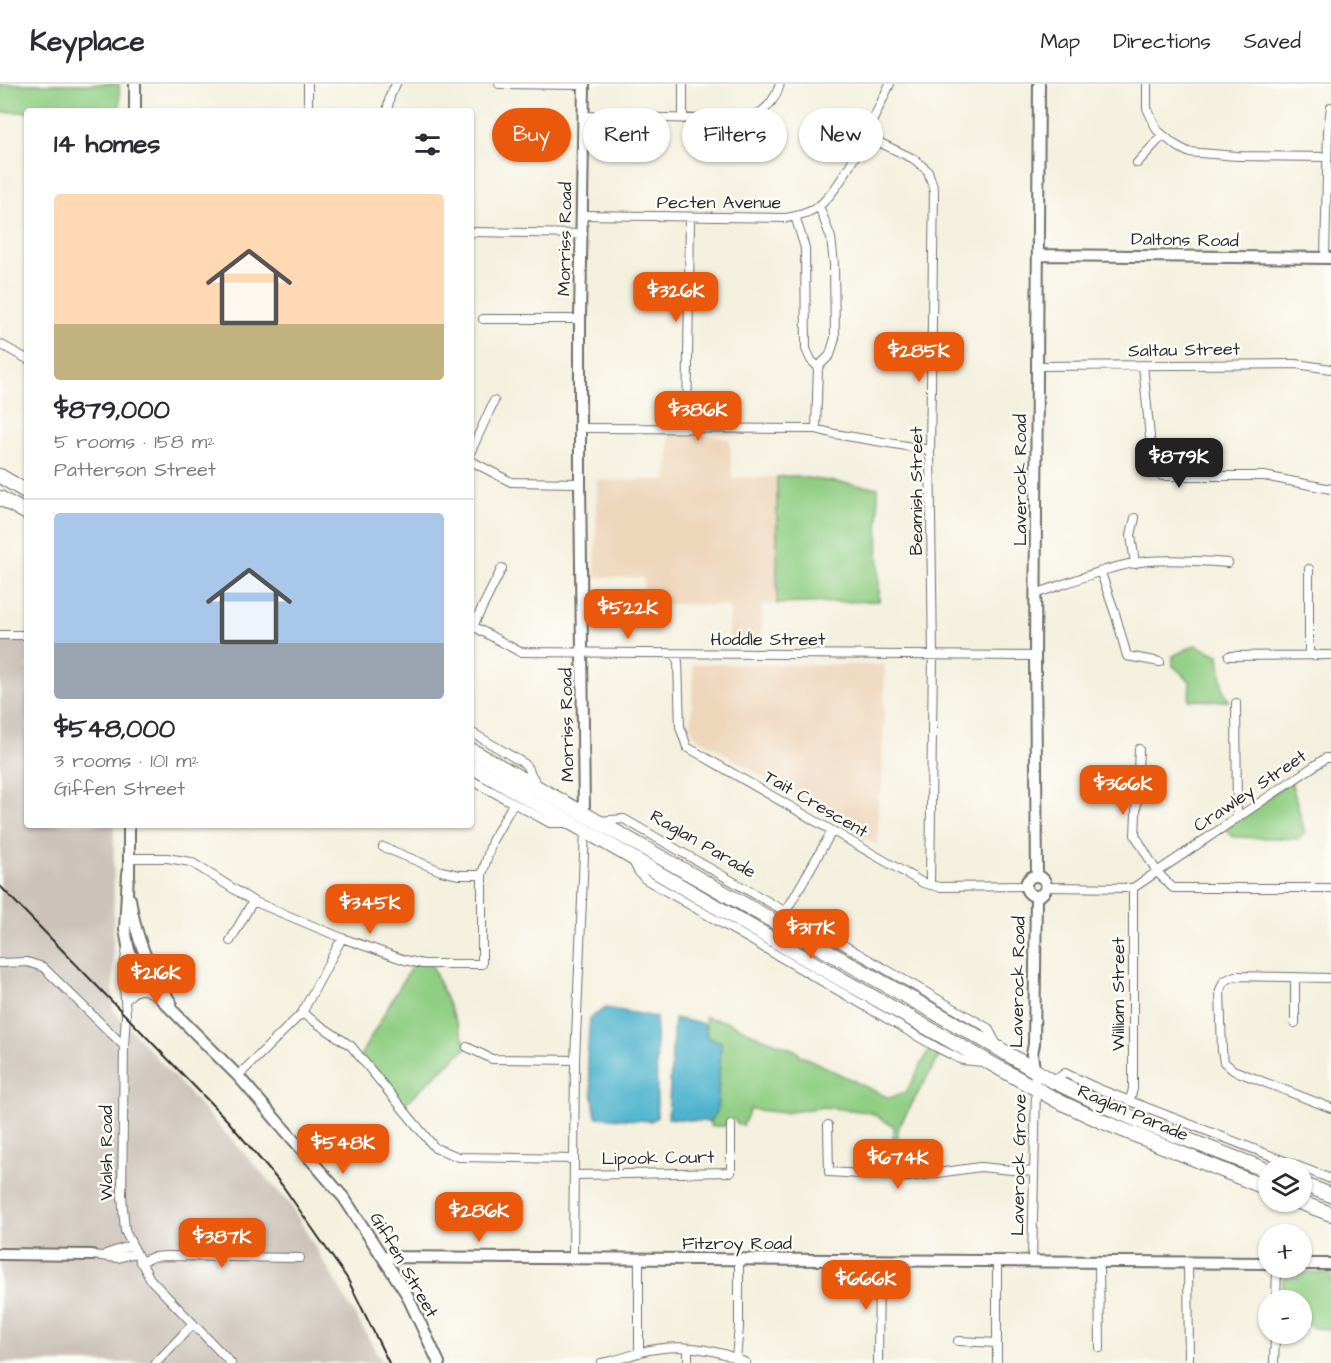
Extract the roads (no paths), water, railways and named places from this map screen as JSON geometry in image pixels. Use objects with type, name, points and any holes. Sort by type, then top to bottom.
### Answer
[{"type":"highway","points":[[0,476],[24,490]]},
{"type":"highway","points":[[0,498],[24,511]]},
{"type":"highway","name":"Raglan Parade","points":[[474,752],[1054,1081],[1149,1125],[1258,1167]]},
{"type":"highway","name":"Raglan Parade","points":[[474,768],[1036,1089],[1101,1122],[1258,1185]]},
{"type":"highway","points":[[1312,1188],[1331,1195]]},
{"type":"highway","points":[[1312,1207],[1331,1214]]},
{"type":"street","points":[[135,84],[135,108]]},
{"type":"street","points":[[308,84],[308,108]]},
{"type":"street","points":[[388,107],[396,84]]},
{"type":"street","points":[[499,84],[584,85]]},
{"type":"street","points":[[682,108],[683,84]]},
{"type":"street","points":[[767,108],[777,94],[780,84]]},
{"type":"street","name":"Pecten Avenue","points":[[878,108],[890,84]]},
{"type":"street","name":"Laverock Road","points":[[1037,876],[1035,594],[1039,84]]},
{"type":"street","points":[[1147,84],[1147,108],[1157,130],[1175,145],[1188,152],[1221,155],[1328,157]]},
{"type":"street","name":"Morriss Road","points":[[584,85],[584,108]]},
{"type":"street","points":[[1328,258],[1328,157],[1331,107]]},
{"type":"street","points":[[670,119],[682,119]]},
{"type":"street","points":[[1137,163],[1163,135]]},
{"type":"street","name":"Beamish Street","points":[[883,144],[914,159],[928,171],[934,190],[930,450],[933,655],[930,885]]},
{"type":"street","name":"Morriss Road","points":[[573,1258],[575,1060],[585,831],[580,483],[583,162]]},
{"type":"street","name":"Pecten Avenue","points":[[582,215],[786,218],[819,206],[836,189],[850,162]]},
{"type":"street","points":[[816,429],[818,368],[830,355],[835,338],[834,264],[831,238],[819,206]]},
{"type":"street","points":[[795,216],[805,248],[806,349],[818,368]]},
{"type":"street","points":[[687,429],[690,217]]},
{"type":"street","points":[[474,232],[583,234]]},
{"type":"street","name":"Daltons Road","points":[[1038,255],[1328,258]]},
{"type":"street","points":[[483,319],[580,319]]},
{"type":"street","points":[[0,344],[24,356]]},
{"type":"street","name":"Saltau Street","points":[[1037,366],[1296,364],[1331,369]]},
{"type":"street","points":[[1143,365],[1152,458],[1157,472],[1162,476],[1264,476],[1331,489]]},
{"type":"street","points":[[474,444],[494,401]]},
{"type":"street","points":[[581,428],[816,429],[930,450]]},
{"type":"street","points":[[474,463],[511,482],[580,483]]},
{"type":"street","points":[[1135,518],[1131,535],[1135,564]]},
{"type":"street","points":[[1035,594],[1148,561],[1198,560],[1228,563]]},
{"type":"street","points":[[474,621],[502,568]]},
{"type":"street","points":[[1309,569],[1309,655]]},
{"type":"street","points":[[1101,573],[1127,656],[1160,662]]},
{"type":"street","name":"Hoddle Street","points":[[474,626],[520,652],[1035,656]]},
{"type":"street","points":[[0,635],[24,636]]},
{"type":"street","name":"Tait Crescent","points":[[675,654],[678,662],[680,727],[687,747],[930,885],[939,887],[1026,886]]},
{"type":"street","points":[[1229,656],[1331,655]]},
{"type":"street","points":[[1236,704],[1237,818]]},
{"type":"street","points":[[474,734],[525,764],[540,790]]},
{"type":"street","points":[[1139,749],[1135,835],[1157,872],[1173,888],[1331,888]]},
{"type":"street","name":"Crawley Street","points":[[1133,888],[1326,758],[1331,758]]},
{"type":"street","name":"Raglan Parade","points":[[474,782],[550,823],[571,823]]},
{"type":"street","points":[[128,858],[167,858],[191,862],[253,901],[342,938],[405,960],[423,964],[482,964],[482,875],[492,840],[513,804]]},
{"type":"street","name":"Raglan Parade","points":[[597,822],[624,819],[988,1028],[999,1048]]},
{"type":"street","name":"Walsh Road","points":[[129,828],[125,919],[127,943],[123,972],[126,1002],[123,1046],[122,1196],[125,1231],[136,1255],[155,1285],[231,1363]]},
{"type":"street","points":[[785,913],[832,831]]},
{"type":"street","points":[[383,847],[441,871],[459,875],[482,875]]},
{"type":"street","name":"Walsh Road","points":[[126,1002],[143,971],[128,873]]},
{"type":"street","points":[[1037,876],[1044,880],[1046,888],[1043,893],[1036,896],[1029,893],[1026,886],[1028,880],[1037,876]]},
{"type":"street","points":[[1046,888],[1133,888]]},
{"type":"street","name":"William Street","points":[[1130,1100],[1133,1077],[1133,888]]},
{"type":"street","name":"Laverock Road","points":[[1034,1069],[1032,1054],[1036,896]]},
{"type":"street","points":[[230,941],[253,901]]},
{"type":"street","points":[[238,1076],[302,1013],[342,938]]},
{"type":"street","name":"Walsh Road","points":[[127,943],[143,971]]},
{"type":"street","points":[[0,963],[27,962],[43,967],[123,1046]]},
{"type":"street","points":[[124,989],[131,977],[143,971]]},
{"type":"street","name":"Giffen Street","points":[[143,971],[160,998],[238,1076],[344,1198],[406,1293],[439,1363]]},
{"type":"street","name":"Giffen Street","points":[[143,971],[190,1027]]},
{"type":"street","points":[[1331,978],[1235,976],[1224,981],[1220,990],[1224,1062],[1233,1070],[1331,1108]]},
{"type":"street","points":[[1294,977],[1295,1023]]},
{"type":"street","points":[[126,1002],[136,991],[143,989],[160,998]]},
{"type":"street","points":[[302,1013],[351,1046],[435,1148],[459,1157],[574,1159]]},
{"type":"street","points":[[467,1047],[492,1059],[575,1060]]},
{"type":"street","name":"Laverock Grove","points":[[1032,1261],[1036,1089],[1034,1069]]},
{"type":"street","name":"Raglan Parade","points":[[1054,1081],[1065,1073],[1099,1089],[1331,1179]]},
{"type":"street","name":"Lipook Court","points":[[574,1174],[731,1172],[731,1125]]},
{"type":"street","points":[[828,1125],[829,1172],[909,1178],[980,1167],[1034,1172]]},
{"type":"street","points":[[0,1254],[92,1255],[118,1258],[136,1255],[300,1258]]},
{"type":"street","name":"Fitzroy Road","points":[[384,1257],[1258,1263]]},
{"type":"street","points":[[639,1258],[639,1353]]},
{"type":"street","points":[[735,1358],[739,1327],[739,1259]]},
{"type":"street","points":[[878,1363],[879,1260]]},
{"type":"street","points":[[997,1261],[997,1363]]},
{"type":"street","points":[[1099,1262],[1100,1348]]},
{"type":"street","points":[[1188,1262],[1189,1363]]},
{"type":"street","points":[[1312,1263],[1331,1264]]},
{"type":"street","points":[[156,1363],[193,1324]]},
{"type":"street","points":[[958,1341],[997,1343]]},
{"type":"street","points":[[1274,1363],[1275,1344]]},
{"type":"street","points":[[601,1363],[657,1348],[706,1349],[746,1363]]},
{"type":"street","points":[[688,1348],[688,1363]]},
{"type":"water","points":[[606,1008],[656,1017],[657,1117],[651,1121],[596,1117],[587,1059],[590,1018]]},
{"type":"water","points":[[674,1018],[704,1024],[707,1038],[721,1042],[717,1111],[710,1122],[668,1118]]},
{"type":"railway","points":[[0,886],[227,1120],[282,1185],[347,1278],[389,1363]]}]
